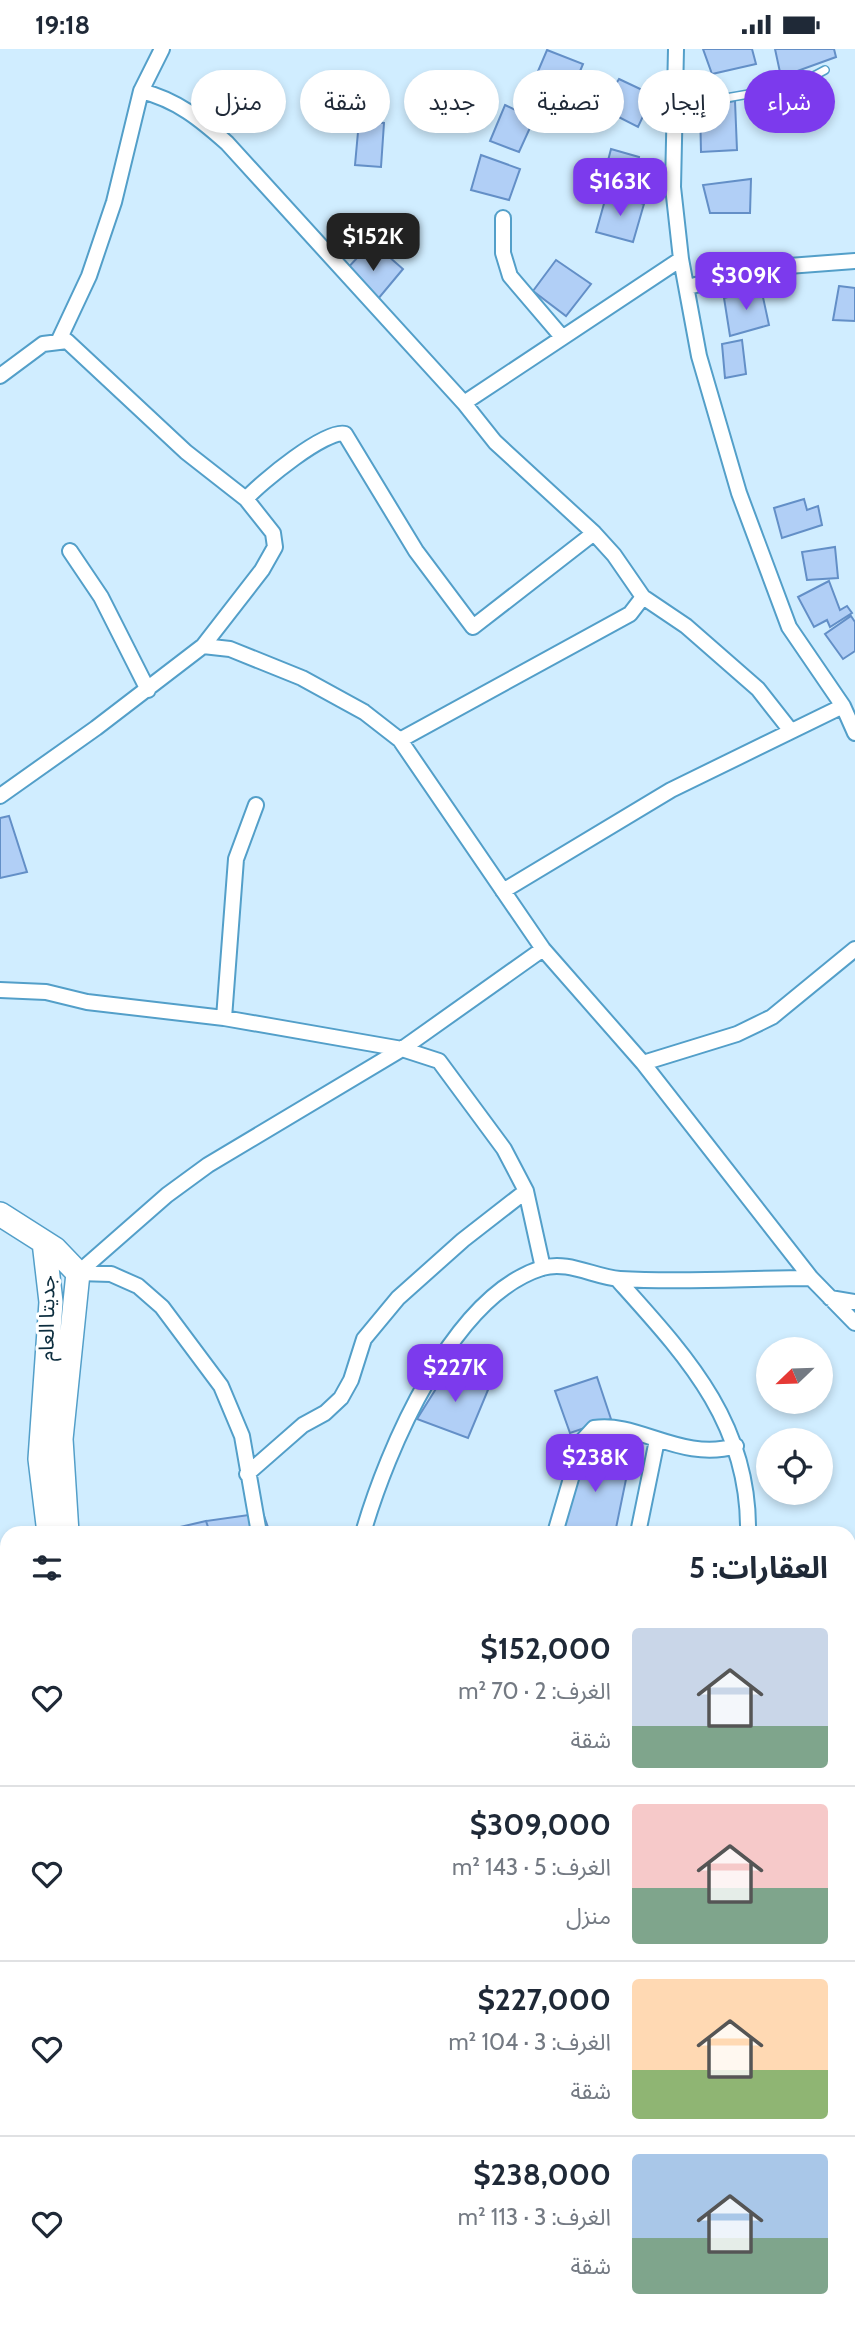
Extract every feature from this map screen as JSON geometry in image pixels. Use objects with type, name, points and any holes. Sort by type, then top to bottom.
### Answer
[{"type":"main road","points":[[0,1214],[44,1242]]},
{"type":"main road","name":"جديتا العام","points":[[44,1242],[78,1273],[61,1439],[67,1526]]},
{"type":"main road","name":"جديتا العام","points":[[44,1242],[51,1302],[40,1459],[47,1526]]},
{"type":"street","points":[[59,340],[89,276],[114,202],[141,91],[162,49]]},
{"type":"street","points":[[675,70],[676,49]]},
{"type":"street","points":[[141,91],[193,113],[227,143],[464,403],[495,442],[594,533],[643,597],[686,626],[758,689],[791,731]]},
{"type":"street","points":[[674,133],[673,187],[681,259],[699,356],[760,557],[789,627],[843,706],[855,733]]},
{"type":"street","points":[[503,218],[503,253],[510,276],[562,337]]},
{"type":"street","points":[[464,403],[681,259]]},
{"type":"street","points":[[688,287],[761,268],[855,261]]},
{"type":"street","points":[[0,376],[43,344],[59,340],[77,348],[186,452],[246,499],[267,522],[273,533],[275,547],[262,570],[203,646],[148,690],[0,796]]},
{"type":"street","points":[[246,499],[274,472],[326,437],[338,432],[345,434],[416,551],[474,627],[594,533]]},
{"type":"street","points":[[70,551],[101,597],[148,690]]},
{"type":"street","points":[[400,740],[630,614],[643,597]]},
{"type":"street","points":[[203,646],[230,649],[302,678],[364,712],[400,740],[542,949],[643,1063],[811,1278],[855,1322]]},
{"type":"street","points":[[503,891],[671,790],[843,706]]},
{"type":"street","points":[[223,1018],[236,859],[256,805]]},
{"type":"street","points":[[78,1273],[167,1195],[208,1165],[402,1049],[542,949]]},
{"type":"street","points":[[643,1063],[737,1034],[772,1017],[855,949]]},
{"type":"street","points":[[0,989],[46,992],[87,1002],[223,1018],[402,1049],[439,1061],[504,1149],[526,1191],[543,1268]]},
{"type":"street","points":[[247,1474],[303,1425],[325,1413],[341,1398],[351,1380],[364,1339],[383,1314],[463,1240],[526,1191]]},
{"type":"street","points":[[366,1526],[387,1466],[424,1386],[444,1354],[488,1300],[543,1268],[584,1269],[617,1279],[811,1278]]},
{"type":"street","points":[[78,1273],[111,1274],[138,1286],[162,1307],[221,1386],[242,1436],[258,1526]]},
{"type":"street","points":[[617,1279],[704,1387],[728,1425],[736,1446],[749,1503],[748,1526]]},
{"type":"street","points":[[830,1298],[855,1301]]},
{"type":"street","points":[[557,1526],[586,1435],[594,1428],[608,1428],[718,1451],[736,1446]]},
{"type":"street","points":[[639,1526],[656,1440]]},
{"type":"building","points":[[703,49],[752,49],[756,64],[730,70],[711,70]]},
{"type":"building","points":[[775,49],[834,49],[836,57],[800,70],[780,70]]},
{"type":"building","points":[[547,50],[583,64],[581,70],[539,70]]},
{"type":"building","points":[[624,81],[638,88],[638,127],[624,120]]},
{"type":"building","points":[[735,101],[737,150],[701,152],[701,133],[730,133],[730,102]]},
{"type":"building","points":[[505,105],[513,109],[513,133],[528,133],[519,152],[490,141],[493,133],[499,133],[499,119]]},
{"type":"building","points":[[358,133],[383,133],[381,167],[355,165]]},
{"type":"building","points":[[611,149],[639,157],[632,189],[603,180]]},
{"type":"building","points":[[481,155],[520,169],[509,200],[471,190]]},
{"type":"building","points":[[751,179],[750,213],[710,213],[703,185]]},
{"type":"building","points":[[607,193],[644,204],[633,242],[596,232]]},
{"type":"building","points":[[372,242],[403,269],[373,305],[343,273]]},
{"type":"building","points":[[556,260],[591,284],[566,316],[533,291]]},
{"type":"building","points":[[839,286],[855,288],[855,321],[833,320]]},
{"type":"building","points":[[761,288],[769,325],[730,336],[724,298]]},
{"type":"building","points":[[742,340],[746,374],[725,378],[722,344]]},
{"type":"building","points":[[804,499],[807,510],[818,506],[822,525],[782,538],[774,508]]},
{"type":"building","points":[[835,547],[838,578],[807,580],[802,552]]},
{"type":"building","points":[[829,581],[840,610],[847,606],[852,613],[830,627],[827,620],[814,627],[798,597]]},
{"type":"building","points":[[851,616],[855,622],[855,651],[843,659],[825,634]]},
{"type":"building","points":[[9,816],[27,872],[0,878],[0,818]]},
{"type":"building","points":[[449,1368],[488,1390],[468,1438],[417,1419]]},
{"type":"building","points":[[597,1377],[611,1419],[570,1433],[555,1391]]},
{"type":"building","points":[[579,1451],[631,1455],[616,1526],[557,1526]]},
{"type":"building","points":[[263,1513],[268,1526],[208,1526],[206,1521]]},
{"type":"building","points":[[206,1521],[208,1526],[184,1526]]}]
